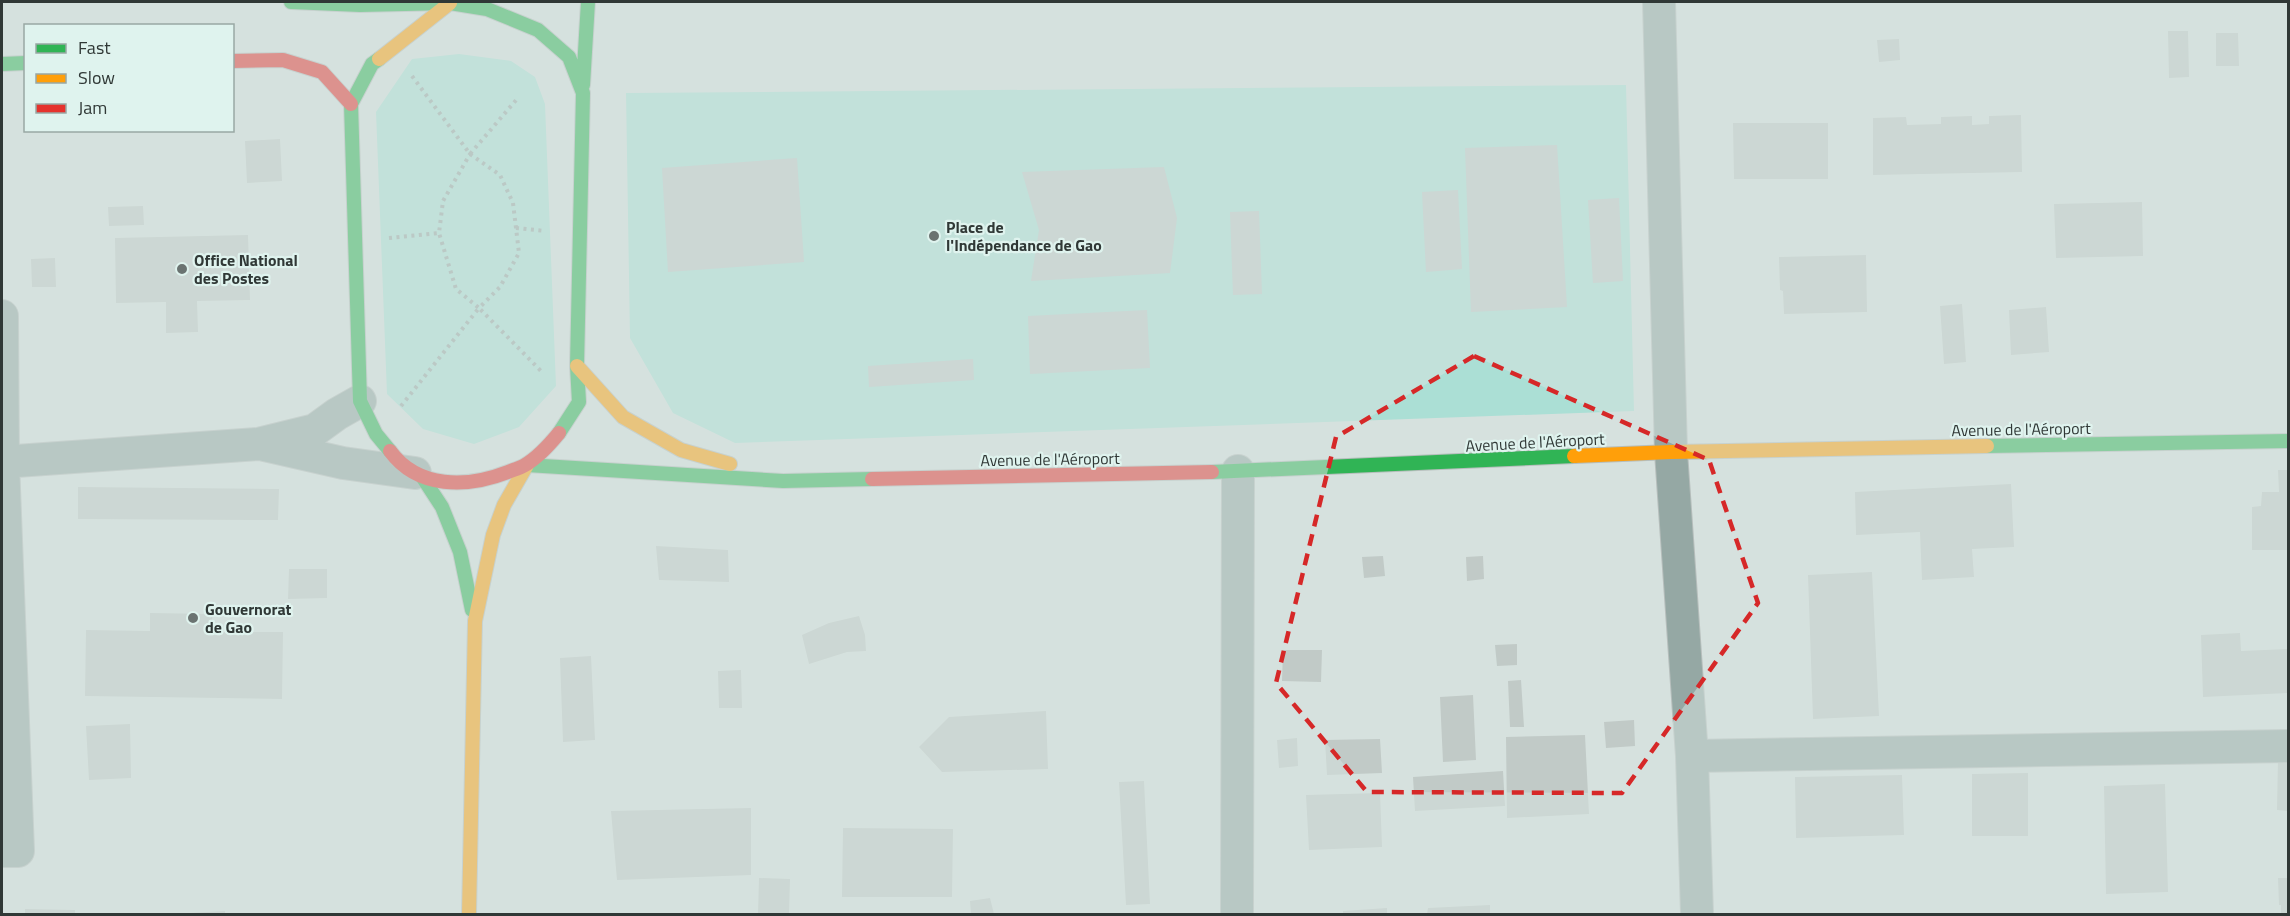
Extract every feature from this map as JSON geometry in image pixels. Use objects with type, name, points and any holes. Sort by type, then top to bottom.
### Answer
[{"type":"main road","points":[[291,2],[450,3],[487,9],[538,30],[569,57],[583,93]]},
{"type":"main road","points":[[487,9],[510,2]]},
{"type":"main road","points":[[469,915],[475,621],[493,535],[504,505],[525,465],[558,435],[579,402],[577,366],[583,93],[588,2]]},
{"type":"main road","points":[[450,3],[372,64],[351,104],[360,401],[376,434],[397,461],[419,475],[450,483],[487,480],[525,465],[783,480]]},
{"type":"main road","points":[[234,61],[284,60],[322,72],[351,104]]},
{"type":"main road","points":[[2,64],[24,63]]},
{"type":"main road","points":[[577,366],[623,417],[681,450],[783,480]]},
{"type":"main road","name":"Avenue de l'Aéroport","points":[[783,480],[1238,471],[1671,452],[2289,441]]},
{"type":"main road","points":[[419,475],[442,507],[460,552],[475,621]]},
{"type":"street","points":[[588,2],[606,2]]},
{"type":"street","points":[[1659,2],[1671,452],[1692,756],[1697,915]]},
{"type":"street","points":[[2,316],[2,462],[10,851]]},
{"type":"street","points":[[2,462],[258,444],[315,430],[360,401]]},
{"type":"street","points":[[258,444],[343,463],[419,475]]},
{"type":"street","points":[[1237,915],[1238,471]]},
{"type":"street","points":[[1692,756],[2289,746]]},
{"type":"path","points":[[401,407],[479,308],[500,286],[519,253],[513,203],[500,175],[470,154],[410,73]]},
{"type":"path","points":[[517,99],[470,154],[443,201],[439,233],[456,289],[479,308],[548,378]]},
{"type":"path","points":[[381,239],[439,233]]},
{"type":"highlighted area","points":[[1474,356],[1709,460],[1758,603],[1622,793],[1367,792],[1276,683],[1336,437]]},
{"type":"green space","points":[[459,54],[511,61],[535,77],[545,104],[556,386],[519,427],[474,444],[423,429],[387,394],[376,112],[412,59]]},
{"type":"green space","points":[[1626,85],[1634,411],[735,443],[673,413],[630,338],[626,93]]},
{"type":"building","points":[[2168,31],[2188,31],[2189,77],[2169,78]]},
{"type":"building","points":[[2216,33],[2238,33],[2239,66],[2216,66]]},
{"type":"building","points":[[1899,39],[1900,60],[1879,62],[1877,40]]},
{"type":"building","points":[[2021,115],[2022,172],[1873,175],[1873,118],[1906,117],[1907,125],[1941,124],[1941,117],[1972,116],[1972,125],[1989,124],[1989,116]]},
{"type":"building","points":[[1733,123],[1828,123],[1828,179],[1734,179]]},
{"type":"building","points":[[280,139],[282,181],[247,183],[245,141]]},
{"type":"building","points":[[1557,145],[1567,307],[1471,312],[1465,148]]},
{"type":"building","points":[[797,158],[804,262],[668,272],[662,168]]},
{"type":"building","points":[[1164,167],[1177,218],[1170,273],[1031,281],[1039,230],[1022,172]]},
{"type":"building","points":[[1458,190],[1462,269],[1426,272],[1422,192]]},
{"type":"building","points":[[1619,198],[1623,281],[1593,283],[1588,200]]},
{"type":"building","points":[[2142,202],[2143,256],[2056,258],[2054,204]]},
{"type":"building","points":[[143,206],[144,225],[109,226],[108,207]]},
{"type":"building","points":[[1259,211],[1262,294],[1233,295],[1230,212]]},
{"type":"building","name":"Office National des Postes","points":[[248,235],[250,300],[197,301],[198,332],[166,333],[166,302],[116,303],[115,238]]},
{"type":"building","points":[[1866,255],[1867,312],[1784,314],[1783,291],[1780,290],[1779,257]]},
{"type":"building","points":[[55,258],[56,287],[32,287],[31,259]]},
{"type":"building","points":[[1962,304],[1966,362],[1944,364],[1940,306]]},
{"type":"building","points":[[2046,307],[2049,352],[2011,355],[2009,310]]},
{"type":"building","points":[[1147,310],[1150,368],[1030,374],[1028,316]]},
{"type":"building","points":[[973,359],[974,380],[869,387],[868,366]]},
{"type":"building","points":[[2278,470],[2288,470],[2288,550],[2252,550],[2252,507],[2261,506],[2262,492],[2279,492]]},
{"type":"building","points":[[2011,484],[2014,547],[1972,549],[1974,577],[1922,580],[1920,532],[1856,535],[1855,492]]},
{"type":"building","points":[[78,487],[279,489],[278,520],[78,519]]},
{"type":"building","points":[[656,546],[728,550],[729,582],[659,580]]},
{"type":"building","points":[[1383,556],[1385,576],[1364,578],[1362,557]]},
{"type":"building","points":[[1483,556],[1484,579],[1467,581],[1466,557]]},
{"type":"building","points":[[289,569],[327,569],[327,598],[288,599]]},
{"type":"building","points":[[1872,572],[1879,716],[1813,719],[1808,575]]},
{"type":"building","points":[[150,613],[212,614],[213,632],[283,632],[282,699],[85,696],[86,630],[150,631]]},
{"type":"building","points":[[859,616],[865,635],[866,651],[847,652],[809,664],[802,635],[829,623]]},
{"type":"building","points":[[2240,633],[2241,651],[2288,649],[2288,693],[2203,697],[2201,635]]},
{"type":"building","points":[[1517,644],[1517,665],[1497,666],[1495,645]]},
{"type":"building","points":[[1283,650],[1322,650],[1321,682],[1282,681]]},
{"type":"building","points":[[591,656],[595,740],[563,742],[560,658]]},
{"type":"building","points":[[741,670],[742,708],[719,708],[718,671]]},
{"type":"building","points":[[1521,680],[1524,727],[1510,727],[1508,681]]},
{"type":"building","points":[[1473,695],[1476,760],[1443,762],[1440,697]]},
{"type":"building","points":[[1046,711],[1048,769],[942,772],[919,747],[949,717]]},
{"type":"building","points":[[1634,720],[1635,746],[1606,748],[1604,722]]},
{"type":"building","points":[[130,724],[131,778],[89,780],[86,726]]},
{"type":"building","points":[[1585,735],[1589,814],[1507,818],[1506,737]]},
{"type":"building","points":[[1297,738],[1298,766],[1279,768],[1277,740]]},
{"type":"building","points":[[1380,739],[1382,773],[1327,775],[1325,740]]},
{"type":"building","points":[[2278,758],[2288,758],[2288,811],[2277,810]]},
{"type":"building","points":[[1503,771],[1505,806],[1415,811],[1413,777]]},
{"type":"building","points":[[2028,773],[2028,836],[1972,836],[1972,774]]},
{"type":"building","points":[[1902,775],[1904,835],[1796,838],[1795,777]]},
{"type":"building","points":[[1144,781],[1150,904],[1126,905],[1119,782]]},
{"type":"building","points":[[2165,784],[2168,892],[2106,894],[2104,786]]},
{"type":"building","points":[[1380,793],[1382,847],[1309,850],[1306,795]]},
{"type":"building","points":[[751,808],[751,875],[617,880],[611,811]]},
{"type":"building","points":[[843,828],[953,829],[952,897],[842,897]]},
{"type":"building","points":[[759,878],[790,879],[789,914],[758,914]]},
{"type":"building","points":[[2278,878],[2288,878],[2288,914],[2281,914]]},
{"type":"building","points":[[990,898],[994,914],[971,914],[970,901]]},
{"type":"building","points":[[1490,905],[1490,914],[1427,914],[1428,908]]},
{"type":"building","points":[[1387,908],[1387,914],[1343,914],[1343,911]]},
{"type":"building","points":[[25,909],[75,910],[75,914],[25,914]]},
{"type":"building","points":[[225,911],[225,914],[190,914],[190,913]]},
{"type":"traffic: fast","points":[[291,2],[360,5],[450,3]]},
{"type":"traffic: fast","points":[[583,85],[588,2]]},
{"type":"traffic: fast","points":[[450,3],[487,9],[538,30],[569,57],[583,93],[577,366],[579,402],[559,433]]},
{"type":"traffic: fast","points":[[379,59],[372,64],[351,104],[360,401],[376,434],[390,451]]},
{"type":"traffic: fast","points":[[2,64],[24,63]]},
{"type":"traffic: fast","points":[[1987,446],[2288,441]]},
{"type":"traffic: fast","points":[[1212,472],[1574,456]]},
{"type":"traffic: fast","points":[[527,465],[783,481],[872,479]]},
{"type":"traffic: fast","points":[[423,478],[442,507],[460,552],[472,610]]},
{"type":"traffic: slow","points":[[379,59],[450,3]]},
{"type":"traffic: slow","points":[[577,366],[623,417],[681,450],[730,464]]},
{"type":"traffic: slow","points":[[1574,456],[1987,446]]},
{"type":"traffic: slow","points":[[469,914],[475,621],[493,535],[504,505],[527,465]]},
{"type":"traffic: jam","points":[[234,61],[283,60],[322,72],[351,104]]},
{"type":"traffic: jam","points":[[390,451],[414,473],[429,479],[444,482],[476,481],[525,465],[559,433]]},
{"type":"traffic: jam","points":[[872,479],[1212,472]]},
{"type":"place","name":"Place de l'Indépendance de Gao","points":[[934,236]]},
{"type":"place","name":"Office National des Postes","points":[[182,269]]},
{"type":"place","name":"Gouvernorat de Gao","points":[[193,618]]}]
